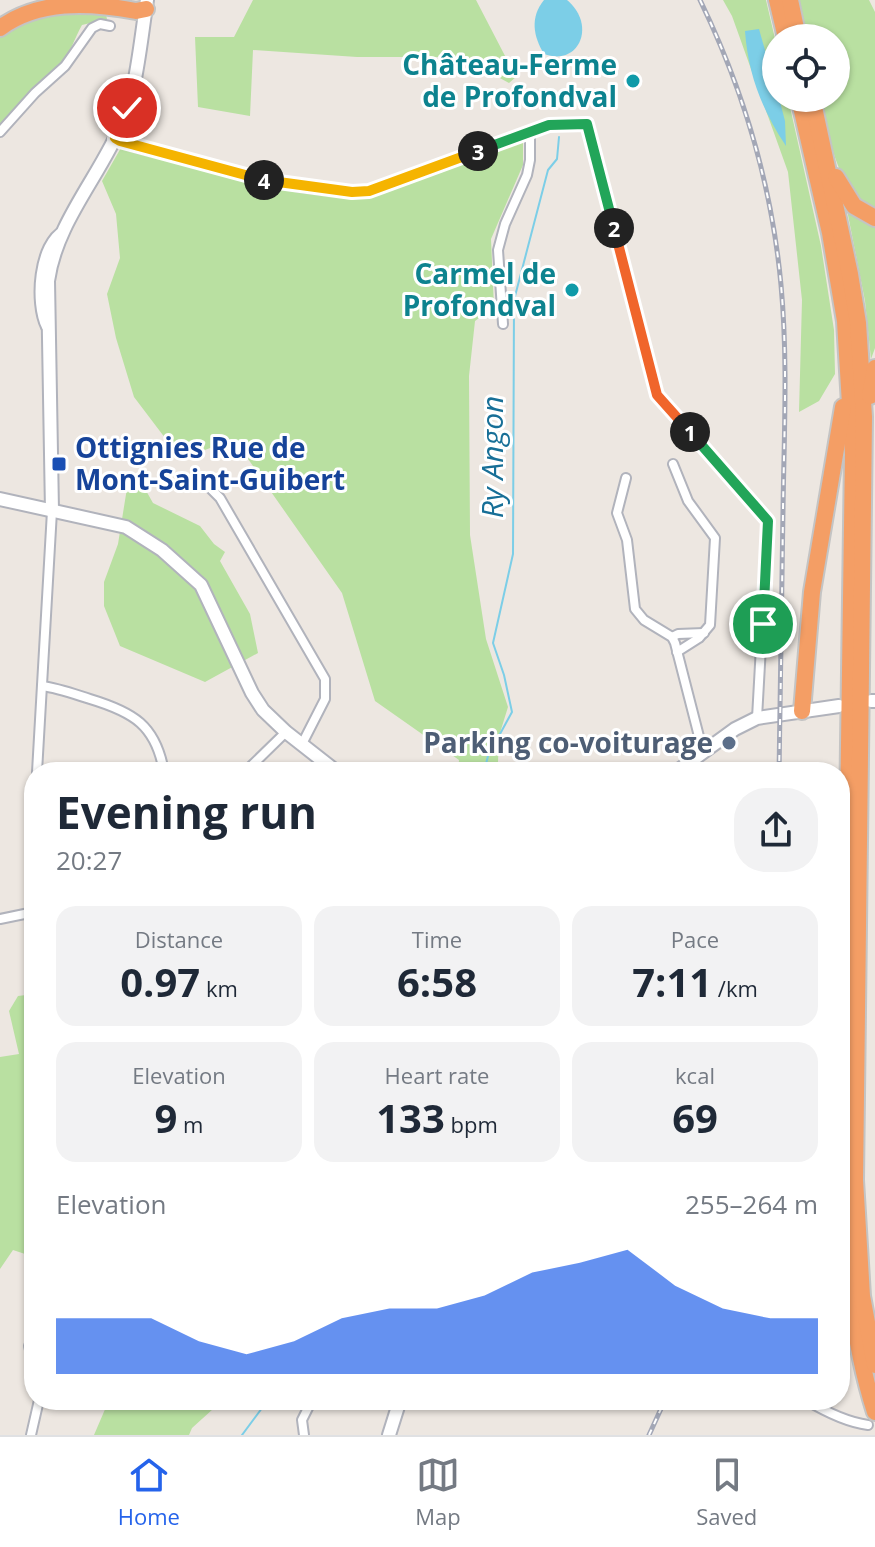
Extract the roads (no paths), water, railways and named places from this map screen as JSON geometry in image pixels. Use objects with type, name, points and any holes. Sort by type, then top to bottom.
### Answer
[{"type":"highway","points":[[0,28],[29,7],[59,0],[140,4]]},
{"type":"highway","points":[[113,0],[140,4]]},
{"type":"highway","points":[[777,0],[783,24]]},
{"type":"highway","points":[[790,0],[795,24]]},
{"type":"highway","points":[[802,112],[835,260],[849,366],[853,454],[849,762]]},
{"type":"highway","points":[[815,112],[858,323],[864,417],[861,616],[869,697],[855,1180],[862,1296],[875,1365]]},
{"type":"highway","points":[[828,165],[854,206],[875,218]]},
{"type":"highway","points":[[802,711],[812,592],[849,366]]},
{"type":"highway","points":[[864,417],[875,368]]},
{"type":"highway","points":[[861,616],[875,640]]},
{"type":"highway","points":[[869,697],[875,664]]},
{"type":"highway","points":[[850,1283],[872,1418]]},
{"type":"street","points":[[38,762],[52,511],[50,263],[64,230],[124,120],[133,78],[140,4]]},
{"type":"street","points":[[0,132],[35,93],[65,66],[92,28],[100,24],[110,26]]},
{"type":"street","points":[[115,138],[150,151],[249,177],[352,192],[369,191],[558,123],[587,124],[657,395],[768,521],[757,718]]},
{"type":"street","points":[[503,324],[498,250],[505,224],[527,175],[530,134]]},
{"type":"street","points":[[673,464],[688,501],[715,538],[710,625],[677,652]]},
{"type":"street","points":[[626,478],[617,513],[627,540],[635,609],[644,620],[672,637],[703,752]]},
{"type":"street","points":[[203,481],[220,498],[325,679],[325,699],[302,744]]},
{"type":"street","points":[[0,499],[126,527],[162,550],[201,585],[263,710],[324,762]]},
{"type":"street","points":[[672,637],[704,633]]},
{"type":"street","points":[[42,686],[114,706],[135,717],[156,741],[161,762]]},
{"type":"street","points":[[690,762],[757,718],[839,706]]},
{"type":"street","points":[[255,762],[286,732]]},
{"type":"street","points":[[0,919],[24,914]]},
{"type":"street","points":[[31,1435],[37,1410]]},
{"type":"street","points":[[304,1435],[302,1425],[306,1410]]},
{"type":"street","points":[[389,1435],[397,1410]]},
{"type":"street","points":[[825,1410],[855,1423],[872,1418]]},
{"type":"water","points":[[544,0],[567,0],[581,21],[580,41],[567,55],[544,54],[537,40],[535,20]]},
{"type":"water","points":[[759,29],[762,40],[762,102],[749,62],[745,31]]},
{"type":"water","points":[[766,112],[783,112],[786,146]]},
{"type":"waterway","name":"Ry Angon","points":[[486,762],[512,712],[493,643],[513,554],[514,300],[548,170],[557,159],[559,137]]},
{"type":"waterway","name":"Ry Angon","points":[[242,1435],[261,1410]]},
{"type":"railway","points":[[700,0],[730,68],[753,139],[771,212],[781,285],[785,398],[779,762]]},
{"type":"railway","points":[[649,1435],[660,1410]]},
{"type":"place","name":"Château-Ferme de Profondval","points":[[633,81]]},
{"type":"place","name":"Carmel de Profondval","points":[[572,290]]},
{"type":"place","name":"Ottignies Rue de Mont-Saint-Guibert","points":[[59,464]]},
{"type":"place","name":"Parking co-voiturage","points":[[729,743]]}]
